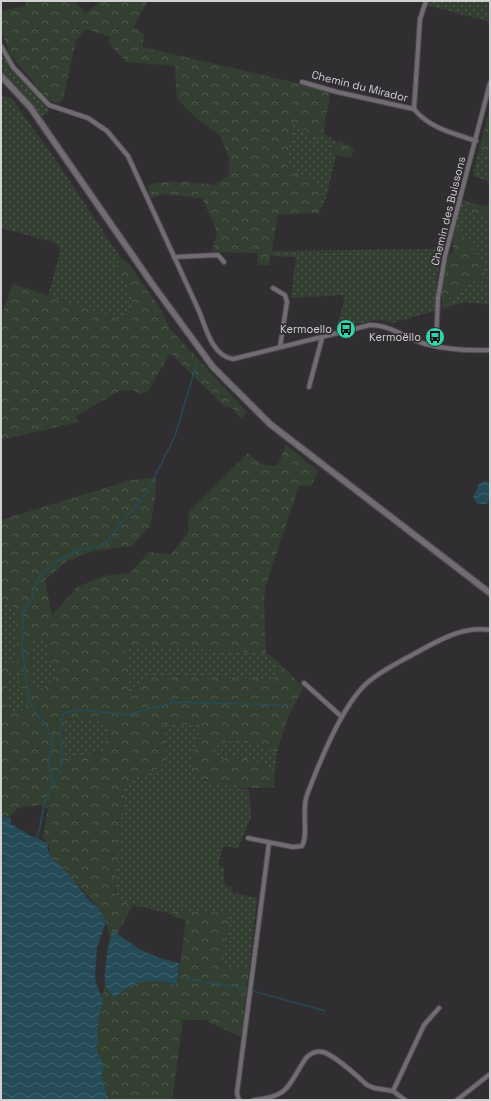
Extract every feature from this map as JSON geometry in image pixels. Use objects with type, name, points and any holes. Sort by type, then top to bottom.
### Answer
[{"type":"main road","points":[[1,76],[30,107],[153,285],[213,367],[270,424],[490,593]]},
{"type":"street","points":[[414,109],[420,19],[426,1]]},
{"type":"street","points":[[1,46],[13,67],[50,105],[88,118],[107,131],[128,156],[199,311],[209,337],[216,349],[224,358],[233,360],[370,325],[380,325],[412,339],[436,346],[490,350]]},
{"type":"street","name":"Chemin du Mirador","points":[[302,82],[336,92],[414,109],[430,124],[476,141]]},
{"type":"street","name":"Chemin des Buissons","points":[[436,346],[440,280],[490,84]]},
{"type":"street","points":[[174,257],[218,255],[224,262]]},
{"type":"street","points":[[272,288],[285,295],[287,302],[280,347]]},
{"type":"street","points":[[309,387],[322,338]]},
{"type":"street","points":[[248,838],[294,847],[302,846],[304,842],[306,797],[342,717],[358,692],[381,673],[439,640],[467,630],[490,630]]},
{"type":"street","points":[[304,683],[342,717]]},
{"type":"street","points":[[239,1100],[237,1093],[269,842]]},
{"type":"street","points":[[393,1091],[424,1025],[439,1008]]},
{"type":"street","points":[[254,1100],[269,1098],[284,1092],[306,1058],[311,1053],[318,1051],[329,1055],[374,1088],[393,1091],[405,1100]]},
{"type":"street","points":[[457,1100],[490,1074]]},
{"type":"green space","points":[[27,1],[74,1],[86,13],[100,1],[148,1],[133,27],[144,34],[142,47],[331,91],[323,133],[318,140],[293,123],[287,166],[323,188],[319,213],[278,215],[269,265],[258,265],[257,253],[212,252],[217,232],[202,198],[162,194],[151,198],[147,186],[163,182],[189,182],[214,185],[229,175],[229,159],[220,135],[198,120],[177,99],[175,66],[126,62],[108,42],[111,37],[86,29],[76,40],[63,99],[59,103],[50,101],[11,56],[1,31],[1,11],[25,6]]},
{"type":"green space","points":[[429,1],[490,1],[490,22],[426,5]]},
{"type":"green space","points":[[1,55],[48,108],[48,113],[42,116],[1,71]]},
{"type":"green space","points":[[1,95],[12,99],[55,159],[120,257],[116,272],[128,286],[133,305],[120,320],[48,296],[60,253],[59,246],[53,242],[1,228]]},
{"type":"green space","points":[[488,114],[490,114],[490,147],[477,158]]},
{"type":"green space","points":[[293,122],[318,140],[323,133],[337,143],[332,151],[336,155],[326,198],[319,213],[323,188],[287,166]]},
{"type":"green space","points":[[340,141],[354,148],[351,158],[336,155],[332,151]]},
{"type":"green space","points":[[490,147],[490,182],[473,176],[477,158]]},
{"type":"green space","points":[[462,200],[465,201],[472,213],[490,220],[490,305],[465,302],[451,306],[450,296],[458,294],[469,282],[486,282],[480,260],[458,228],[453,236]]},
{"type":"green space","points":[[465,201],[486,206],[490,202],[490,220],[472,213]]},
{"type":"green space","points":[[458,228],[480,260],[486,282],[469,282],[458,294],[450,296],[451,306],[442,309],[442,284],[449,254],[453,253],[453,236]]},
{"type":"green space","points":[[443,249],[437,276],[435,311],[392,323],[382,320],[369,321],[337,329],[345,295],[291,298],[296,257],[271,256],[271,251]]},
{"type":"green space","points":[[120,257],[128,263],[159,306],[170,329],[247,412],[241,419],[232,408],[224,406],[170,353],[148,391],[140,394],[133,390],[121,390],[76,416],[79,422],[1,440],[1,316],[13,284],[120,319],[133,305],[128,286],[116,272]]},
{"type":"green space","points":[[286,445],[318,471],[311,486],[299,486],[265,588],[264,602],[266,653],[125,646],[130,679],[127,693],[135,693],[147,676],[261,678],[273,685],[277,661],[303,687],[287,720],[277,752],[252,743],[231,739],[215,747],[218,759],[234,757],[247,759],[275,770],[274,787],[241,788],[210,781],[190,772],[200,723],[165,725],[166,766],[136,777],[124,790],[124,810],[120,822],[115,898],[133,905],[117,934],[113,932],[110,938],[106,922],[100,909],[51,857],[48,843],[43,838],[48,809],[40,805],[18,808],[9,817],[1,816],[1,611],[2,664],[17,661],[15,604],[1,602],[1,520],[131,480],[156,477],[155,499],[150,526],[132,546],[94,551],[67,561],[45,580],[52,616],[77,587],[104,576],[130,573],[149,552],[170,555],[188,533],[189,512],[248,453],[262,463],[278,465]],"holes":[[[31,638],[46,639],[48,655],[58,675],[38,694],[32,687]],[[19,671],[26,709],[7,713],[6,674]],[[65,719],[109,722],[104,752],[65,759]]]},
{"type":"green space","points":[[1,602],[15,604],[17,662],[2,665]]},
{"type":"green space","points":[[31,638],[46,638],[48,655],[58,675],[38,694],[32,688]]},
{"type":"green space","points":[[125,645],[266,653],[277,661],[274,686],[127,693],[130,678]]},
{"type":"green space","points":[[19,671],[26,709],[7,713],[6,674]]},
{"type":"green space","points":[[65,719],[109,722],[104,752],[65,759]]},
{"type":"green space","points":[[200,723],[205,781],[249,790],[251,817],[238,848],[223,846],[218,866],[224,867],[224,882],[226,886],[233,887],[232,893],[257,898],[249,970],[223,967],[229,913],[173,910],[172,914],[133,905],[115,898],[120,822],[124,810],[124,790],[136,777],[166,766],[165,725]]},
{"type":"green space","points":[[231,739],[253,743],[277,752],[275,770],[248,759],[226,758],[217,760],[215,747]]},
{"type":"green space","points":[[173,910],[229,913],[223,967],[249,970],[241,1037],[205,1020],[183,1020],[172,1100],[100,1100],[88,1049],[99,1015],[105,982],[109,992],[115,998],[130,986],[144,981],[177,985],[186,920],[172,916]]},
{"type":"water","points":[[485,481],[490,482],[490,501],[486,504],[478,504],[473,498],[479,484]]},
{"type":"water","points":[[1,816],[11,818],[11,824],[31,836],[48,843],[47,848],[51,857],[67,873],[90,901],[99,908],[106,922],[97,947],[95,975],[96,983],[103,1000],[99,1015],[97,1035],[99,1041],[95,1047],[104,1066],[101,1077],[109,1100],[1,1100]]},
{"type":"water","points":[[113,931],[151,955],[179,963],[177,985],[159,981],[144,982],[129,987],[115,998],[111,995],[106,987],[105,971]]},
{"type":"waterway","points":[[36,839],[40,827],[44,804],[53,784],[49,763],[52,741],[45,724],[29,702],[22,646],[23,613],[33,597],[38,579],[56,562],[80,549],[103,546],[147,492],[175,436],[196,366]]},
{"type":"waterway","points":[[117,713],[126,715],[175,702],[284,705]]},
{"type":"waterway","points":[[53,784],[61,768],[60,731],[64,713],[78,710],[113,713]]},
{"type":"waterway","points":[[185,978],[246,989]]},
{"type":"waterway","points":[[253,991],[325,1011]]},
{"type":"place","name":"Kermoello","points":[[346,329]]},
{"type":"place","name":"Kermoëllo","points":[[435,337]]}]
